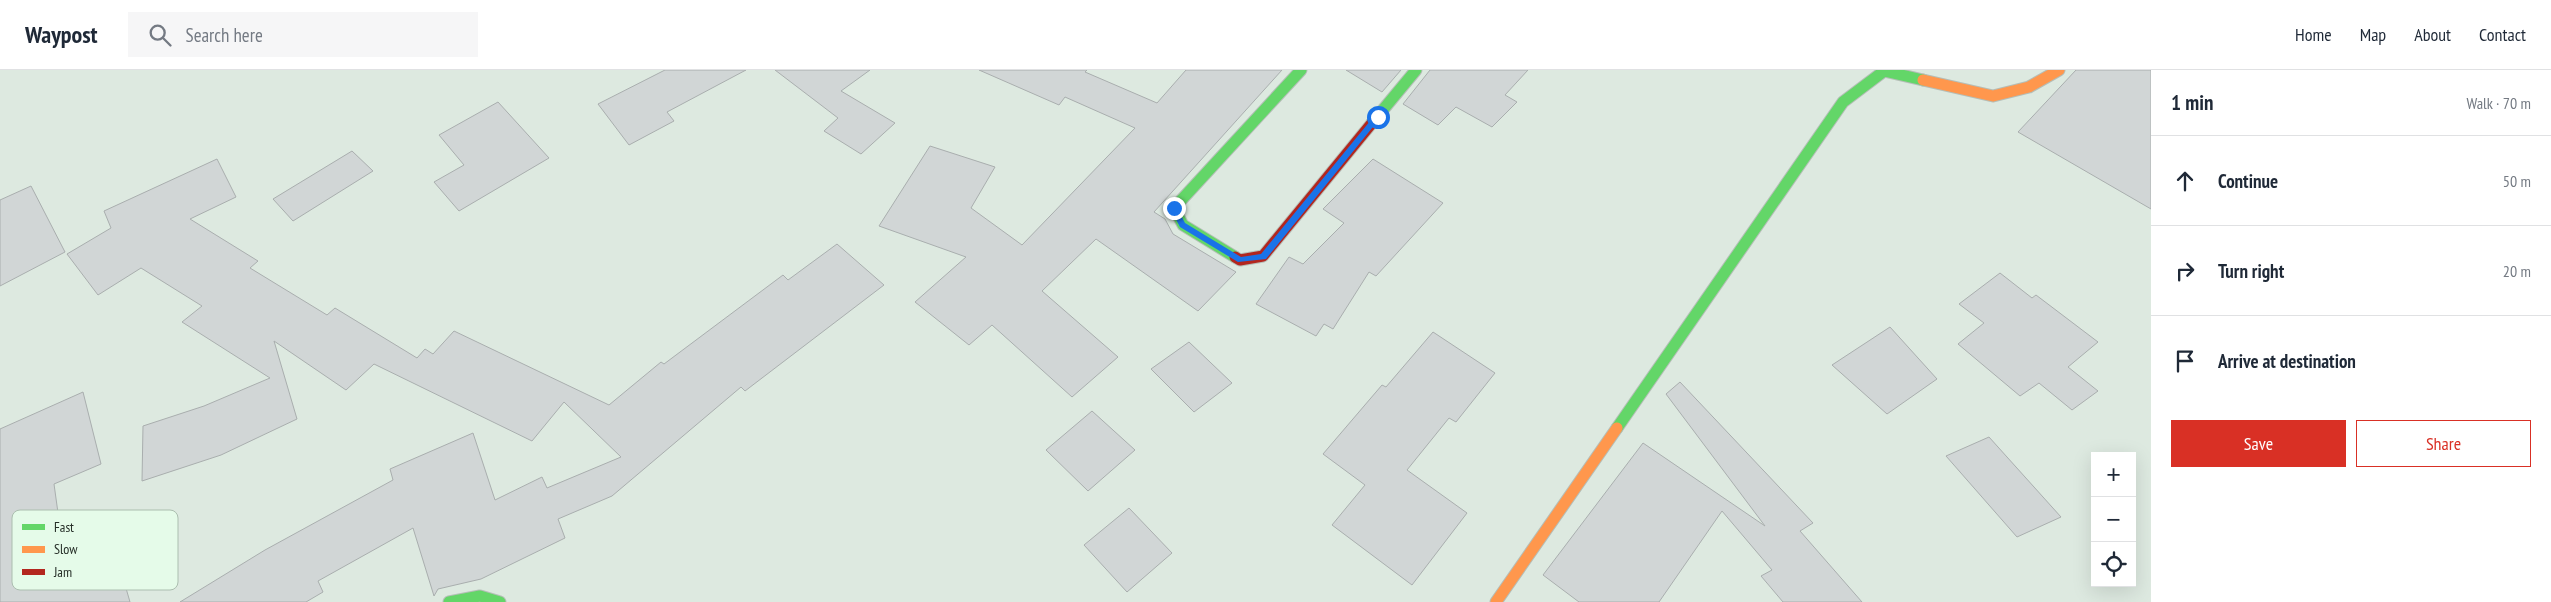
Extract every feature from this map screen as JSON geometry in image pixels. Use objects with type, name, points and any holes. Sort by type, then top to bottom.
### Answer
[{"type":"street","points":[[1301,70],[1174,208],[1182,225],[1240,260],[1263,256],[1416,70]]},
{"type":"street","points":[[1496,602],[1843,102],[1883,70],[1993,96],[2029,87],[2059,70]]},
{"type":"street","points":[[448,602],[480,596],[500,602]]},
{"type":"building","points":[[665,70],[746,70],[667,112],[674,121],[629,145],[598,104]]},
{"type":"building","points":[[775,70],[870,70],[841,91],[895,123],[861,154],[824,131],[838,118]]},
{"type":"building","points":[[979,70],[1087,70],[1085,72],[1157,103],[1186,70],[1282,70],[1154,212],[1165,219],[1173,234],[1236,272],[1198,311],[1096,239],[1042,291],[1118,357],[1072,397],[992,325],[969,345],[915,302],[966,257],[879,226],[930,146],[995,167],[971,208],[1022,245],[1135,128],[1065,97],[1059,105]]},
{"type":"building","points":[[1346,70],[1401,70],[1382,92]]},
{"type":"building","points":[[1430,70],[1528,70],[1505,95],[1517,102],[1492,127],[1456,107],[1438,125],[1403,104]]},
{"type":"building","points":[[2076,70],[2151,70],[2151,209],[2018,132]]},
{"type":"building","points":[[498,102],[549,158],[459,211],[434,182],[464,165],[439,135]]},
{"type":"building","points":[[352,151],[373,171],[293,221],[273,199]]},
{"type":"building","points":[[217,159],[236,197],[190,219],[258,261],[250,268],[327,315],[335,308],[417,358],[425,349],[433,354],[454,331],[609,405],[661,362],[664,364],[783,275],[788,280],[837,244],[884,285],[745,391],[741,387],[612,496],[558,519],[565,538],[481,579],[438,589],[434,596],[413,528],[318,581],[323,592],[306,602],[180,602],[265,550],[393,480],[390,469],[473,433],[495,500],[542,477],[547,488],[621,457],[564,402],[532,441],[374,364],[346,390],[274,341],[297,419],[221,455],[142,481],[143,426],[204,406],[270,378],[182,322],[202,306],[141,268],[98,295],[67,254],[111,228],[104,211]]},
{"type":"building","points":[[1373,159],[1443,203],[1376,276],[1369,272],[1333,329],[1324,324],[1316,336],[1256,304],[1289,257],[1303,264],[1344,223],[1323,209]]},
{"type":"building","points":[[31,186],[65,252],[0,286],[0,200]]},
{"type":"building","points":[[2000,273],[2032,298],[2036,295],[2098,342],[2068,367],[2098,391],[2072,410],[2039,383],[2020,396],[1958,344],[1984,323],[1959,304]]},
{"type":"building","points":[[1890,327],[1937,379],[1887,414],[1832,365]]},
{"type":"building","points":[[1433,332],[1495,373],[1456,422],[1449,418],[1407,470],[1467,513],[1412,585],[1332,525],[1365,485],[1323,454],[1382,385],[1386,387]]},
{"type":"building","points":[[1189,342],[1232,383],[1194,412],[1151,369]]},
{"type":"building","points":[[1680,382],[1813,523],[1800,531],[1862,602],[1783,602],[1761,576],[1772,570],[1722,511],[1659,602],[1579,602],[1543,575],[1643,443],[1765,526],[1666,394]]},
{"type":"building","points":[[83,392],[101,464],[54,484],[58,510],[12,510],[12,590],[127,590],[130,602],[0,602],[0,429]]},
{"type":"building","points":[[1092,411],[1135,450],[1088,491],[1046,450]]},
{"type":"building","points":[[1989,437],[2061,517],[2017,537],[1946,456]]},
{"type":"building","points":[[1129,508],[1172,553],[1127,592],[1084,545]]},
{"type":"traffic: fast","points":[[1235,257],[1183,225],[1174,208],[1301,70]]},
{"type":"traffic: fast","points":[[1372,123],[1416,70]]},
{"type":"traffic: fast","points":[[1617,428],[1843,102],[1884,71],[1923,80]]},
{"type":"traffic: fast","points":[[449,602],[480,596],[500,602]]},
{"type":"traffic: slow","points":[[1923,80],[1993,96],[2029,87],[2059,70]]},
{"type":"traffic: slow","points":[[1496,602],[1617,428]]},
{"type":"traffic: jam","points":[[1235,257],[1240,260],[1263,256],[1372,123]]},
{"type":"route","points":[[1174,208],[1182,225],[1240,260],[1263,256],[1378,117]]}]
